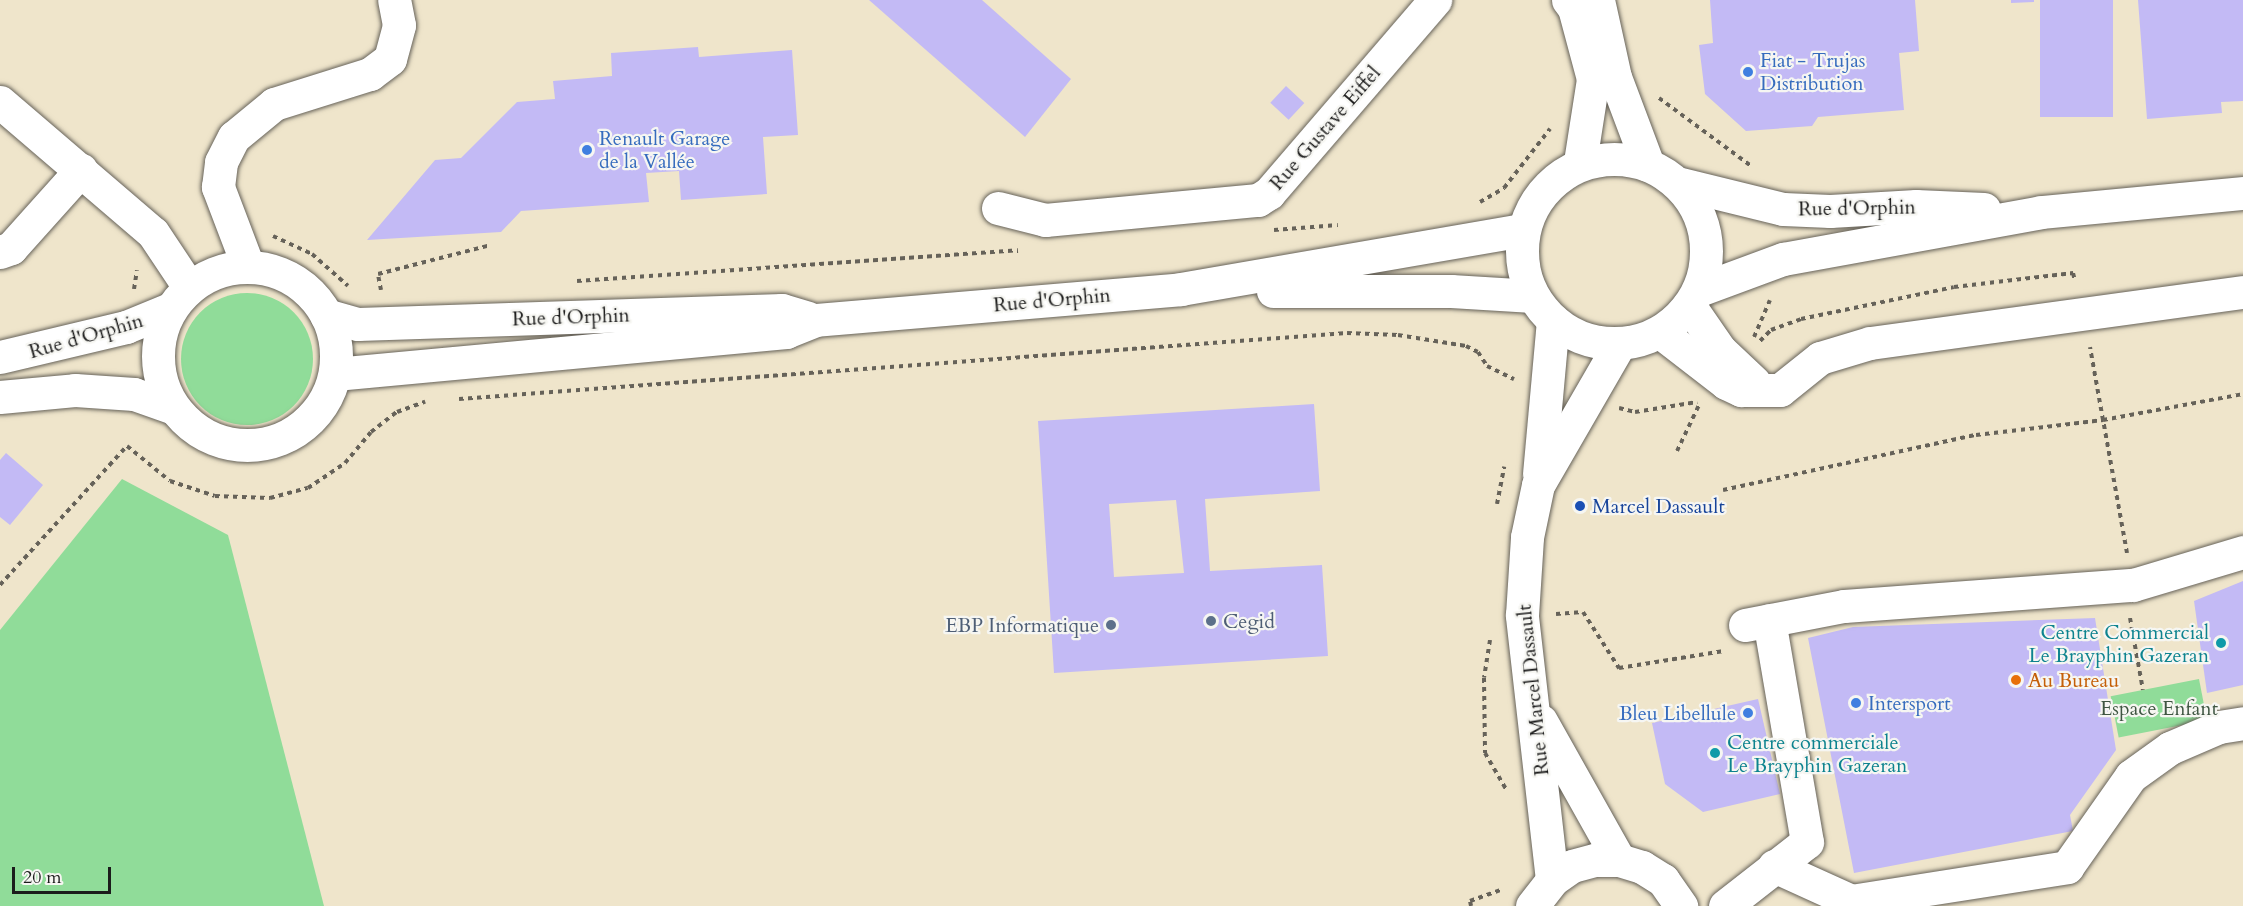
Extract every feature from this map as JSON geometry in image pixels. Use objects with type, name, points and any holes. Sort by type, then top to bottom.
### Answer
[{"type":"main road","points":[[248,266],[218,187],[221,162],[234,137],[274,104],[370,74],[390,59],[398,44],[399,25],[394,0]]},
{"type":"main road","name":"Rue Gustave Eiffel","points":[[998,208],[1046,220],[1258,200],[1269,193],[1435,0]]},
{"type":"main road","points":[[1568,0],[1574,8],[1593,80],[1580,162]]},
{"type":"main road","points":[[1598,0],[1615,77],[1648,165]]},
{"type":"main road","points":[[0,102],[153,233],[180,298]]},
{"type":"main road","points":[[1631,159],[1648,165],[1677,183],[1695,205],[1706,233],[1707,262],[1694,298],[1660,332],[1620,344],[1586,339],[1553,321],[1533,296],[1521,264],[1523,230],[1539,195],[1580,162],[1631,159]]},
{"type":"main road","points":[[0,252],[11,248],[81,170]]},
{"type":"main road","name":"Rue d'Orphin","points":[[1677,183],[1783,209],[1830,211],[1916,206],[2040,212]]},
{"type":"main road","name":"Rue d'Orphin","points":[[1694,298],[1784,259],[2040,212],[2243,193]]},
{"type":"main road","name":"Rue d'Orphin","points":[[335,374],[786,332],[815,320],[1181,289],[1523,230]]},
{"type":"main road","points":[[248,266],[272,270],[294,280],[313,295],[327,315],[336,344],[335,374],[326,398],[311,419],[290,435],[266,444],[240,446],[214,440],[192,427],[174,408],[162,385],[157,359],[160,333],[180,298],[208,275],[248,266]]},
{"type":"main road","name":"Rue d'Orphin","points":[[1181,289],[1451,291],[1533,296]]},
{"type":"main road","points":[[1660,332],[1720,380],[1741,390],[1780,390],[1820,358],[1870,344],[2243,292]]},
{"type":"main road","name":"Rue d'Orphin","points":[[0,357],[126,327],[180,298]]},
{"type":"main road","points":[[1694,298],[1720,350],[1765,390]]},
{"type":"main road","name":"Rue d'Orphin","points":[[327,315],[358,324],[782,310],[815,320]]},
{"type":"main road","points":[[1538,485],[1553,321]]},
{"type":"main road","name":"Rue Marcel Dassault","points":[[1536,899],[1534,709],[1522,615],[1527,537],[1538,485],[1620,344]]},
{"type":"main road","points":[[0,397],[86,391],[134,394],[174,408]]},
{"type":"main road","points":[[1725,906],[1773,866],[1807,842],[1762,630],[1844,606],[2133,585],[2243,552]]},
{"type":"main road","points":[[1534,709],[1619,860]]},
{"type":"main road","points":[[1773,866],[1851,901],[2067,867],[2131,776],[2170,748],[2219,727],[2243,723]]},
{"type":"main road","points":[[1536,899],[1572,867],[1595,860],[1619,860],[1642,867],[1663,880],[1681,906]]},
{"type":"path","points":[[382,294],[378,274],[487,246]]},
{"type":"path","points":[[456,399],[1347,333],[1398,334],[1466,346],[1478,352],[1487,366],[1519,381]]},
{"type":"path","points":[[2144,690],[2129,614],[2136,604],[2103,420],[2243,394]]},
{"type":"path","points":[[0,585],[127,446],[170,481],[215,496],[270,498],[308,488],[345,463],[371,432],[397,412],[434,401]]},
{"type":"path","points":[[1677,451],[1701,402]]},
{"type":"path","points":[[1522,615],[1582,612],[1619,668],[1762,630]]},
{"type":"green space","points":[[247,293],[272,298],[294,312],[308,334],[313,359],[308,384],[294,406],[272,420],[247,425],[222,420],[200,406],[186,384],[181,359],[186,334],[200,312],[222,298]]},
{"type":"green space","points":[[122,479],[228,535],[324,906],[0,906],[0,630]]},
{"type":"green space","name":"Espace Enfant","points":[[2199,679],[2207,720],[2119,737],[2111,696]]},
{"type":"building","points":[[869,0],[982,0],[1071,79],[1025,137]]},
{"type":"building","points":[[1710,0],[1915,0],[1919,51],[1899,53],[1904,110],[1818,117],[1812,126],[1746,131],[1705,94],[1699,45],[1713,43]]},
{"type":"building","points":[[2011,0],[2034,0],[2034,2],[2011,3]]},
{"type":"building","points":[[2040,0],[2113,0],[2113,117],[2040,117]]},
{"type":"building","points":[[2138,0],[2243,0],[2243,101],[2221,102],[2222,113],[2147,119]]},
{"type":"building","name":"Renault Garage de la Vallée","points":[[698,47],[699,57],[792,50],[798,135],[763,137],[767,194],[681,200],[679,171],[646,173],[649,202],[521,211],[501,232],[367,240],[435,160],[461,158],[517,102],[555,99],[553,81],[612,76],[611,53]]},
{"type":"building","points":[[1286,86],[1304,103],[1289,120],[1270,103]]},
{"type":"building","points":[[1314,404],[1320,491],[1205,499],[1210,571],[1322,565],[1328,656],[1054,673],[1038,421]],"holes":[[[1176,500],[1184,573],[1114,577],[1109,504]]]},
{"type":"building","points":[[6,453],[43,485],[10,525],[0,517],[0,460]]},
{"type":"building","name":"Centre Commercial Le Brayphin Gazeran","points":[[2243,581],[2243,685],[2207,693],[2194,601]]},
{"type":"building","points":[[2095,618],[2116,750],[2070,815],[2073,831],[1854,873],[1808,638],[1853,627]]},
{"type":"building","name":"Centre commerciale Le Brayphin Gazeran","points":[[1758,699],[1780,794],[1703,812],[1665,784],[1652,723]]},
{"type":"place","name":"Fiat - Trujas Distribution","points":[[1748,72]]},
{"type":"place","name":"Renault Garage de la Vallée","points":[[587,150]]},
{"type":"place","name":"Marcel Dassault","points":[[1580,506]]},
{"type":"place","name":"Cegid","points":[[1211,621]]},
{"type":"place","name":"EBP Informatique","points":[[1111,625]]},
{"type":"place","name":"Centre Commercial Le Brayphin Gazeran","points":[[2221,643]]},
{"type":"place","name":"Au Bureau","points":[[2016,680]]},
{"type":"place","name":"Intersport","points":[[1856,703]]},
{"type":"place","name":"Bleu Libellule","points":[[1748,713]]},
{"type":"place","name":"Centre commerciale Le Brayphin Gazeran","points":[[1715,753]]}]
